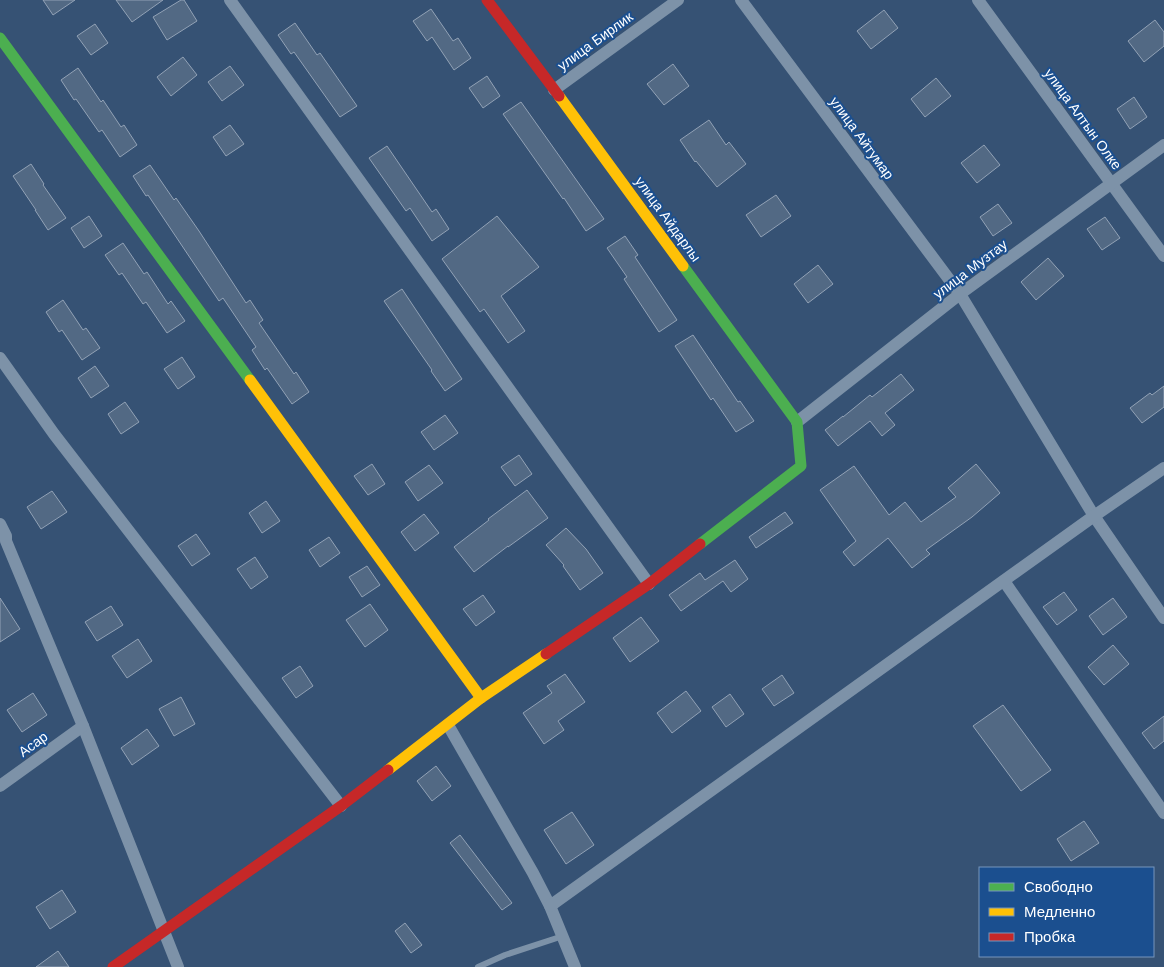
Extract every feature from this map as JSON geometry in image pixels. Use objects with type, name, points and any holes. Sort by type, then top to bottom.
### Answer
[{"type":"street","points":[[230,0],[649,584]]},
{"type":"street","name":"улица Айдарлы","points":[[487,0],[797,422]]},
{"type":"street","name":"улица Бирлик","points":[[554,90],[678,0]]},
{"type":"street","name":"улица Айтумар","points":[[741,0],[943,274],[960,294],[1094,516],[1164,618]]},
{"type":"street","name":"улица Алтын Олке","points":[[978,0],[1164,256]]},
{"type":"street","points":[[0,38],[481,698]]},
{"type":"street","name":"улица Музтау","points":[[797,422],[960,294],[1164,145]]},
{"type":"street","points":[[0,358],[54,434],[341,806]]},
{"type":"street","points":[[113,967],[341,806],[481,698],[649,584],[801,466],[797,422]]},
{"type":"street","points":[[550,906],[1094,516],[1164,468]]},
{"type":"street","points":[[0,524],[6,536],[3,543],[83,726],[178,967]]},
{"type":"street","points":[[1004,581],[1164,813]]},
{"type":"street","points":[[448,725],[533,872],[550,906],[575,967]]},
{"type":"street","name":"Асар","points":[[0,786],[83,726]]},
{"type":"lane","points":[[478,967],[505,954],[563,936]]},
{"type":"building","points":[[43,0],[75,0],[53,15]]},
{"type":"building","points":[[116,0],[163,0],[132,22]]},
{"type":"building","points":[[184,0],[197,21],[167,40],[153,17]]},
{"type":"building","points":[[431,9],[453,41],[458,38],[471,58],[454,70],[432,37],[427,41],[413,21]]},
{"type":"building","points":[[884,10],[898,28],[871,49],[857,31]]},
{"type":"building","points":[[1155,20],[1164,32],[1164,46],[1144,62],[1128,41]]},
{"type":"building","points":[[295,23],[317,55],[320,53],[357,106],[340,117],[294,52],[291,54],[278,35]]},
{"type":"building","points":[[95,24],[108,43],[91,55],[77,36]]},
{"type":"building","points":[[183,57],[197,75],[171,96],[157,77]]},
{"type":"building","points":[[673,64],[689,86],[664,105],[647,84]]},
{"type":"building","points":[[230,66],[244,85],[222,101],[208,82]]},
{"type":"building","points":[[78,68],[101,102],[103,100],[121,127],[124,125],[137,145],[120,157],[102,130],[99,132],[61,80]]},
{"type":"building","points":[[487,76],[500,96],[483,108],[469,88]]},
{"type":"building","points":[[936,78],[951,96],[925,117],[911,99]]},
{"type":"building","points":[[1134,97],[1147,117],[1130,129],[1117,109]]},
{"type":"building","points":[[521,102],[604,219],[586,231],[503,114]]},
{"type":"building","points":[[709,120],[726,145],[729,142],[746,164],[717,187],[695,162],[680,140]]},
{"type":"building","points":[[230,125],[244,144],[226,156],[213,137]]},
{"type":"building","points":[[984,145],[1000,165],[977,183],[961,163]]},
{"type":"building","points":[[387,146],[432,212],[436,209],[449,229],[432,241],[410,208],[406,211],[369,158]]},
{"type":"building","points":[[31,164],[66,218],[48,230],[13,176]]},
{"type":"building","points":[[150,165],[174,200],[176,198],[199,231],[246,303],[250,300],[263,320],[259,323],[294,374],[296,372],[309,392],[292,404],[267,368],[265,370],[252,350],[256,347],[223,298],[219,301],[148,195],[146,196],[133,176]]},
{"type":"building","points":[[776,195],[791,216],[761,237],[746,215]]},
{"type":"building","points":[[998,204],[1012,223],[993,236],[980,217]]},
{"type":"building","points":[[89,216],[102,236],[84,248],[71,228]]},
{"type":"building","points":[[497,216],[539,267],[501,296],[525,331],[508,343],[484,309],[480,312],[442,259]]},
{"type":"building","points":[[1105,217],[1120,238],[1102,250],[1087,229]]},
{"type":"building","points":[[625,236],[638,255],[635,257],[677,320],[659,332],[624,279],[627,277],[607,248]]},
{"type":"building","points":[[123,243],[144,274],[147,272],[168,304],[171,301],[185,321],[167,333],[146,302],[143,304],[122,273],[119,275],[105,255]]},
{"type":"building","points":[[1048,258],[1064,276],[1036,300],[1021,282]]},
{"type":"building","points":[[818,265],[833,284],[808,303],[794,284]]},
{"type":"building","points":[[402,289],[462,379],[445,391],[384,301]]},
{"type":"building","points":[[63,300],[83,330],[86,328],[100,348],[82,360],[62,330],[59,332],[46,312]]},
{"type":"building","points":[[693,335],[738,402],[740,401],[754,421],[736,432],[713,398],[711,400],[675,346]]},
{"type":"building","points":[[182,357],[195,377],[178,389],[164,369]]},
{"type":"building","points":[[95,366],[109,386],[91,398],[78,378]]},
{"type":"building","points":[[901,374],[914,390],[885,413],[895,425],[882,436],[870,421],[838,446],[825,430]]},
{"type":"building","points":[[1164,386],[1164,407],[1142,423],[1130,408],[1150,393],[1152,395]]},
{"type":"building","points":[[125,402],[139,422],[121,434],[108,414]]},
{"type":"building","points":[[445,415],[458,433],[434,450],[421,432]]},
{"type":"building","points":[[519,455],[532,474],[515,486],[501,467]]},
{"type":"building","points":[[372,464],[385,484],[368,495],[354,476]]},
{"type":"building","points":[[976,464],[1000,493],[972,517],[926,550],[930,554],[912,568],[888,538],[854,566],[843,552],[856,541],[820,490],[854,466],[889,515],[905,502],[921,522],[956,497],[948,488]]},
{"type":"building","points":[[429,465],[443,483],[418,501],[405,482]]},
{"type":"building","points":[[527,490],[548,518],[474,572],[454,547]]},
{"type":"building","points":[[52,491],[67,512],[41,529],[27,507]]},
{"type":"building","points":[[266,501],[280,521],[262,533],[249,513]]},
{"type":"building","points":[[785,512],[793,523],[756,548],[749,537]]},
{"type":"building","points":[[424,514],[439,533],[415,551],[401,532]]},
{"type":"building","points":[[566,528],[586,549],[603,573],[580,590],[564,565],[546,545]]},
{"type":"building","points":[[196,534],[210,554],[192,566],[178,546]]},
{"type":"building","points":[[329,537],[340,553],[320,567],[309,550]]},
{"type":"building","points":[[255,557],[268,577],[251,589],[237,569]]},
{"type":"building","points":[[735,560],[748,579],[731,592],[723,581],[681,611],[669,595],[700,573],[705,580]]},
{"type":"building","points":[[367,566],[380,585],[362,597],[349,577]]},
{"type":"building","points":[[1064,592],[1077,610],[1057,625],[1043,607]]},
{"type":"building","points":[[483,595],[495,612],[476,626],[463,609]]},
{"type":"building","points":[[0,598],[20,629],[0,642]]},
{"type":"building","points":[[1113,598],[1127,617],[1103,635],[1089,616]]},
{"type":"building","points":[[370,604],[388,630],[365,647],[346,620]]},
{"type":"building","points":[[111,606],[123,625],[97,641],[85,622]]},
{"type":"building","points":[[641,617],[659,641],[630,662],[613,638]]},
{"type":"building","points":[[138,639],[152,661],[127,678],[112,656]]},
{"type":"building","points":[[1113,645],[1129,664],[1104,685],[1088,667]]},
{"type":"building","points":[[300,666],[313,686],[296,698],[282,678]]},
{"type":"building","points":[[565,674],[585,702],[558,721],[564,730],[544,744],[523,713],[552,693],[547,686]]},
{"type":"building","points":[[782,675],[794,693],[774,706],[762,689]]},
{"type":"building","points":[[686,691],[701,711],[672,733],[657,713]]},
{"type":"building","points":[[33,693],[47,715],[22,732],[7,710]]},
{"type":"building","points":[[730,694],[744,714],[726,727],[712,707]]},
{"type":"building","points":[[181,697],[195,724],[174,736],[159,709]]},
{"type":"building","points":[[1003,705],[1051,770],[1021,791],[973,726]]},
{"type":"building","points":[[1164,716],[1164,741],[1154,749],[1142,733]]},
{"type":"building","points":[[147,729],[159,746],[132,765],[121,748]]},
{"type":"building","points":[[436,766],[451,786],[432,801],[417,781]]},
{"type":"building","points":[[572,812],[594,845],[566,864],[544,830]]},
{"type":"building","points":[[1084,821],[1099,843],[1071,861],[1057,839]]},
{"type":"building","points":[[460,835],[512,903],[502,910],[450,843]]},
{"type":"building","points":[[62,890],[76,912],[50,929],[36,907]]},
{"type":"building","points":[[405,923],[422,945],[411,953],[395,931]]},
{"type":"building","points":[[58,951],[69,967],[36,967]]},
{"type":"traffic: fast","points":[[0,38],[250,380]]},
{"type":"traffic: fast","points":[[683,266],[797,422],[801,466],[700,544]]},
{"type":"traffic: slow","points":[[559,96],[683,266]]},
{"type":"traffic: slow","points":[[250,380],[481,698]]},
{"type":"traffic: slow","points":[[388,770],[481,698],[546,654]]},
{"type":"traffic: jam","points":[[487,0],[559,96]]},
{"type":"traffic: jam","points":[[546,654],[649,584],[700,544]]},
{"type":"traffic: jam","points":[[113,967],[341,806],[388,770]]}]
